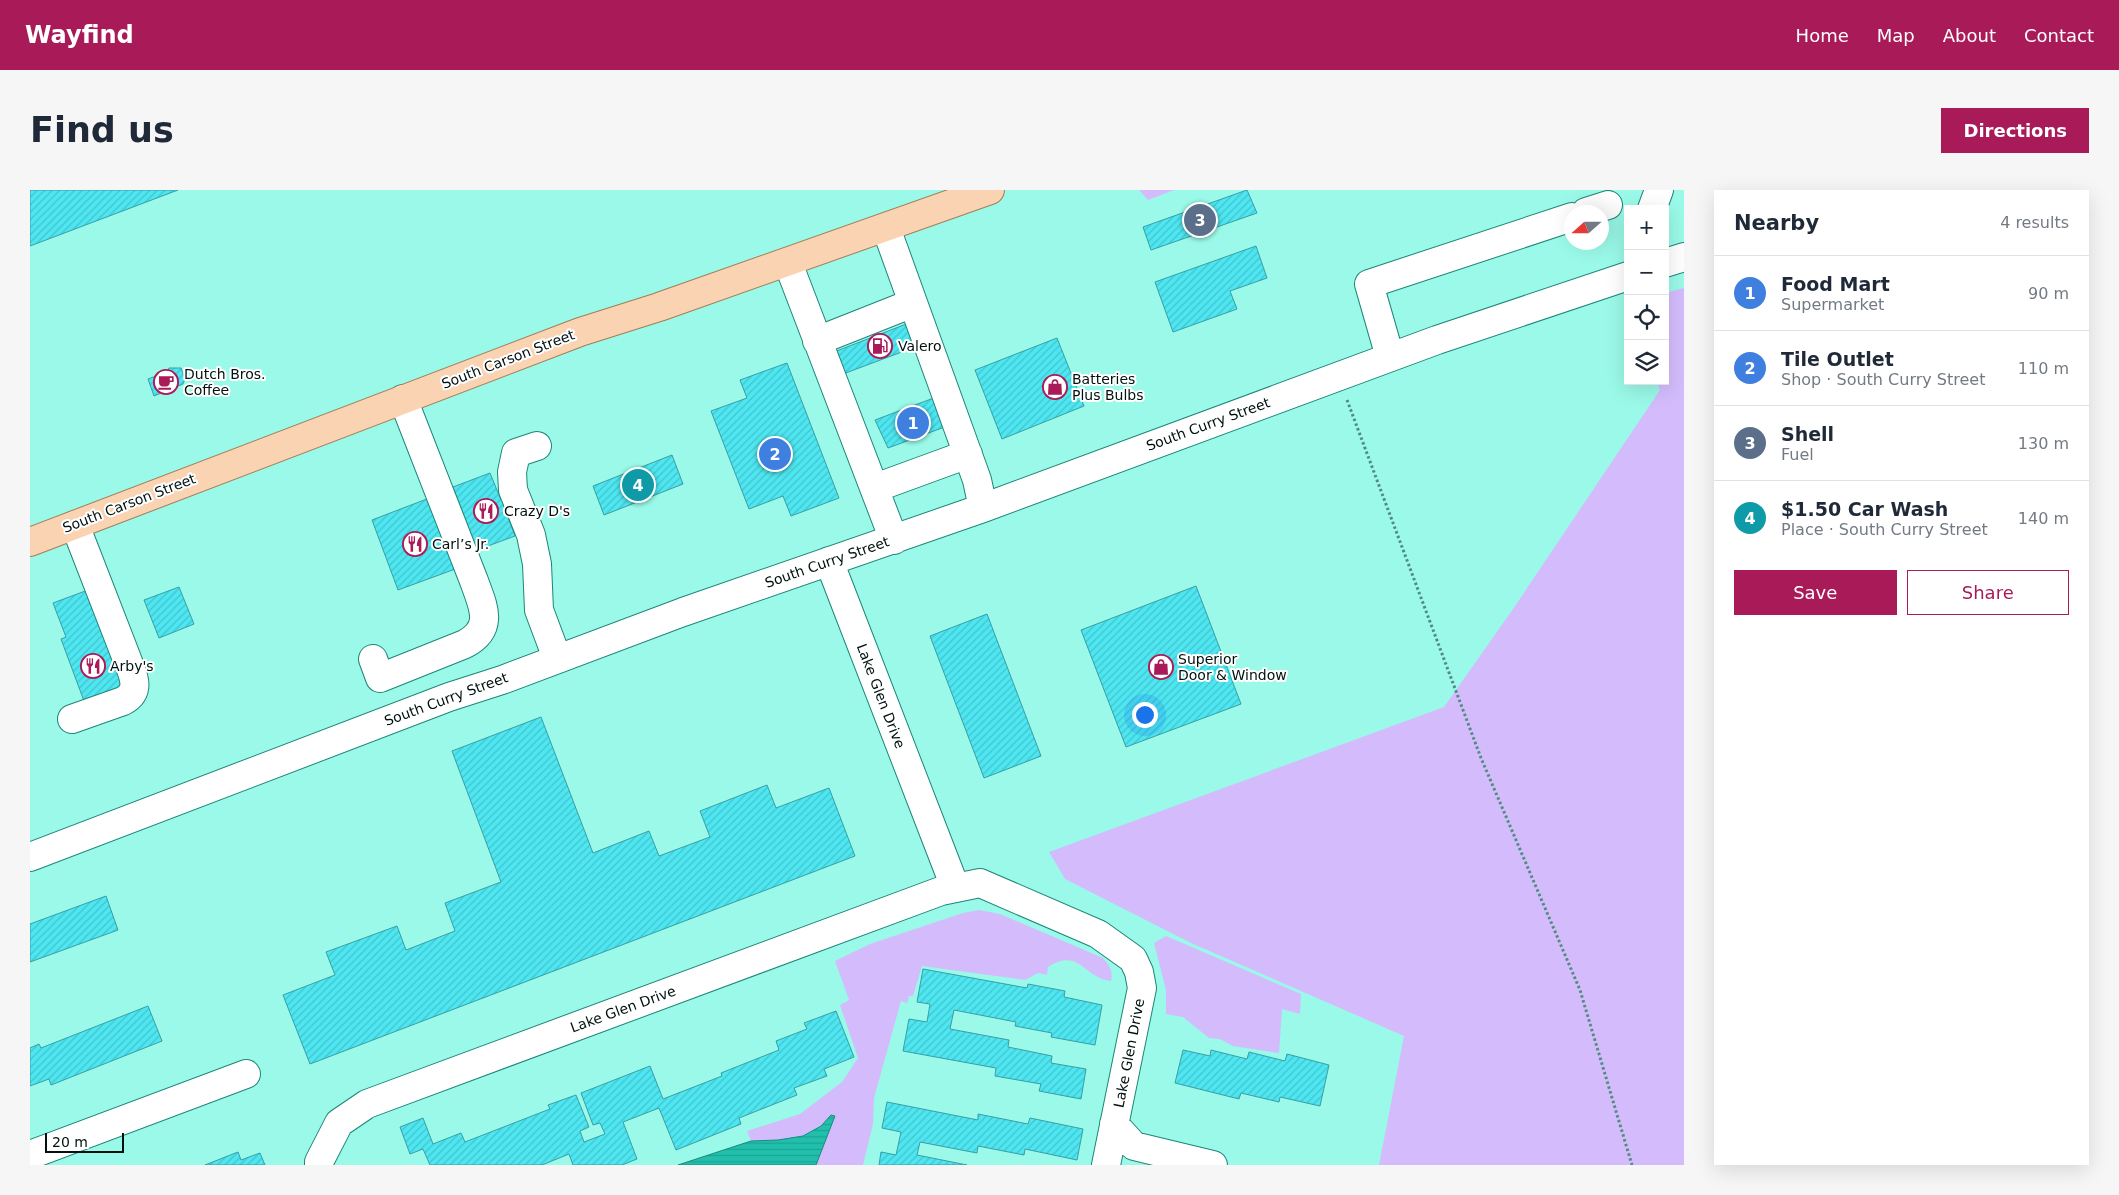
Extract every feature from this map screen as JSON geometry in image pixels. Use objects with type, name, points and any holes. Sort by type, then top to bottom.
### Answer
[{"type":"main road","name":"South Carson Street","points":[[30,542],[580,332],[788,263],[990,190]]},
{"type":"street","points":[[1653,205],[1659,190]]},
{"type":"street","points":[[1390,358],[1369,284],[1564,220]]},
{"type":"street","points":[[886,228],[968,454],[977,480],[983,508]]},
{"type":"street","points":[[1669,262],[1684,257]]},
{"type":"street","points":[[788,263],[894,540]]},
{"type":"street","name":"South Curry Street","points":[[30,857],[449,697],[983,508],[1390,358],[1624,277]]},
{"type":"street","points":[[817,341],[913,304]]},
{"type":"street","points":[[374,660],[380,678],[465,644],[474,639],[480,632],[484,621],[485,610],[477,588],[403,399]]},
{"type":"street","points":[[537,446],[516,453],[512,472],[513,490],[531,535],[536,564],[539,610],[557,658]]},
{"type":"street","points":[[875,488],[968,454]]},
{"type":"street","points":[[72,719],[123,701],[131,697],[134,689],[134,680],[127,659],[74,524]]},
{"type":"street","name":"Lake Glen Drive","points":[[829,561],[955,887]]},
{"type":"street","name":"Lake Glen Drive","points":[[319,1165],[340,1123],[367,1104],[955,887],[980,883],[1098,934],[1133,959],[1139,972],[1142,988],[1106,1165]]},
{"type":"street","points":[[30,1155],[246,1074]]},
{"type":"street","points":[[1114,1124],[1134,1146],[1213,1165]]},
{"type":"path","points":[[1339,377],[1481,758],[1580,990],[1632,1165]]},
{"type":"shaded area","points":[[1139,190],[1174,190],[1148,200]]},
{"type":"shaded area","points":[[1684,288],[1684,1165],[1379,1165],[1404,1036],[1191,943],[1065,879],[1049,852],[1444,707],[1513,609],[1660,390],[1658,385],[1669,385],[1669,292]]},
{"type":"shaded area","points":[[979,910],[1000,914],[1103,958],[1112,974],[1111,981],[1102,979],[1081,965],[1067,960],[1048,967],[1047,975],[1038,973],[1025,980],[922,966],[913,996],[909,996],[907,1003],[901,1001],[874,1098],[873,1124],[863,1165],[816,1165],[835,1117],[803,1136],[778,1140],[751,1141],[747,1131],[800,1114],[842,1082],[858,1058],[840,1005],[849,1000],[835,961],[870,944],[963,913]]},
{"type":"shaded area","points":[[1166,936],[1301,994],[1300,1014],[1282,1009],[1279,1053],[1233,1046],[1220,1039],[1209,1038],[1183,1017],[1166,1014],[1166,990],[1154,943]]},
{"type":"shaded area","points":[[831,1115],[835,1116],[816,1165],[678,1165],[751,1141],[778,1140],[803,1136],[821,1126]]},
{"type":"building","points":[[30,190],[178,190],[30,246]]},
{"type":"building","points":[[1247,190],[1257,213],[1151,250],[1143,227]]},
{"type":"building","points":[[1256,246],[1267,278],[1230,291],[1237,309],[1173,332],[1155,282]]},
{"type":"building","points":[[914,321],[923,344],[843,374],[834,352]]},
{"type":"building","points":[[1057,338],[1084,406],[1002,439],[975,370]]},
{"type":"building","points":[[787,363],[839,498],[791,516],[783,496],[749,509],[711,411],[747,398],[740,380]]},
{"type":"building","name":"Dutch Bros. Coffee","points":[[169,368],[181,368],[185,379],[183,384],[154,396],[148,379],[167,372]]},
{"type":"building","points":[[939,396],[950,425],[888,448],[875,420]]},
{"type":"building","points":[[672,455],[683,484],[604,515],[593,486]]},
{"type":"building","name":"Crazy D's","points":[[490,473],[501,500],[508,497],[513,509],[506,512],[515,536],[477,550],[453,487]]},
{"type":"building","name":"Carl’s Jr.","points":[[432,497],[458,568],[398,590],[372,520]]},
{"type":"building","name":"Superior Door & Window","points":[[1196,586],[1241,704],[1126,747],[1081,630]]},
{"type":"building","points":[[179,587],[194,624],[159,638],[144,600]]},
{"type":"building","name":"Arby's","points":[[88,590],[123,687],[84,701],[61,639],[66,637],[53,603]]},
{"type":"building","points":[[987,614],[1041,756],[984,778],[930,636]]},
{"type":"building","points":[[541,717],[593,853],[649,831],[659,856],[710,837],[700,811],[767,785],[776,808],[829,788],[855,856],[310,1064],[283,995],[335,975],[326,952],[397,926],[406,950],[455,931],[445,903],[501,882],[452,751]]},
{"type":"building","points":[[106,896],[118,930],[30,962],[30,924]]},
{"type":"building","points":[[923,969],[1027,988],[1028,984],[1065,991],[1064,997],[1102,1005],[1095,1045],[1051,1037],[1052,1033],[1015,1026],[1016,1022],[954,1010],[950,1029],[1009,1040],[1008,1047],[1052,1056],[1051,1063],[1086,1069],[1081,1099],[1039,1091],[1041,1084],[995,1076],[996,1068],[903,1051],[909,1019],[927,1022],[930,1004],[917,1002]]},
{"type":"building","points":[[148,1006],[162,1041],[51,1085],[49,1079],[30,1086],[30,1048],[39,1044],[41,1048]]},
{"type":"building","points":[[836,1011],[854,1057],[824,1069],[827,1076],[794,1088],[797,1095],[739,1118],[741,1124],[676,1150],[659,1108],[623,1122],[637,1159],[622,1165],[573,1165],[569,1154],[542,1165],[430,1165],[423,1149],[410,1154],[400,1127],[423,1118],[433,1144],[461,1133],[465,1142],[550,1109],[548,1105],[576,1095],[589,1127],[580,1131],[584,1142],[605,1134],[600,1123],[593,1125],[581,1093],[650,1066],[663,1099],[722,1076],[721,1073],[779,1050],[776,1041],[807,1029],[804,1023]]},
{"type":"building","points":[[1183,1050],[1210,1056],[1211,1050],[1247,1059],[1249,1052],[1285,1061],[1287,1054],[1329,1065],[1320,1106],[1280,1097],[1279,1102],[1241,1093],[1239,1099],[1175,1083]]},
{"type":"building","points":[[887,1102],[978,1120],[978,1114],[1028,1124],[1030,1118],[1083,1129],[1077,1160],[1025,1149],[1024,1155],[978,1146],[977,1153],[920,1142],[917,1155],[967,1165],[879,1165],[881,1152],[896,1155],[901,1132],[882,1128]]},
{"type":"building","points":[[238,1152],[241,1160],[260,1153],[265,1165],[205,1165]]},
{"type":"place","name":"Shell","points":[[1200,220]]},
{"type":"place","name":"Valero","points":[[880,346]]},
{"type":"place","name":"Dutch Bros. Coffee","points":[[166,382]]},
{"type":"place","name":"Batteries Plus Bulbs","points":[[1055,387]]},
{"type":"place","name":"Food Mart","points":[[913,423]]},
{"type":"place","name":"Tile Outlet","points":[[775,454]]},
{"type":"place","name":"$1.50 Car Wash","points":[[638,485]]},
{"type":"place","name":"Crazy D's","points":[[486,511]]},
{"type":"place","name":"Carl’s Jr.","points":[[415,544]]},
{"type":"place","name":"Arby's","points":[[93,666]]},
{"type":"place","name":"Superior Door & Window","points":[[1161,667]]}]
